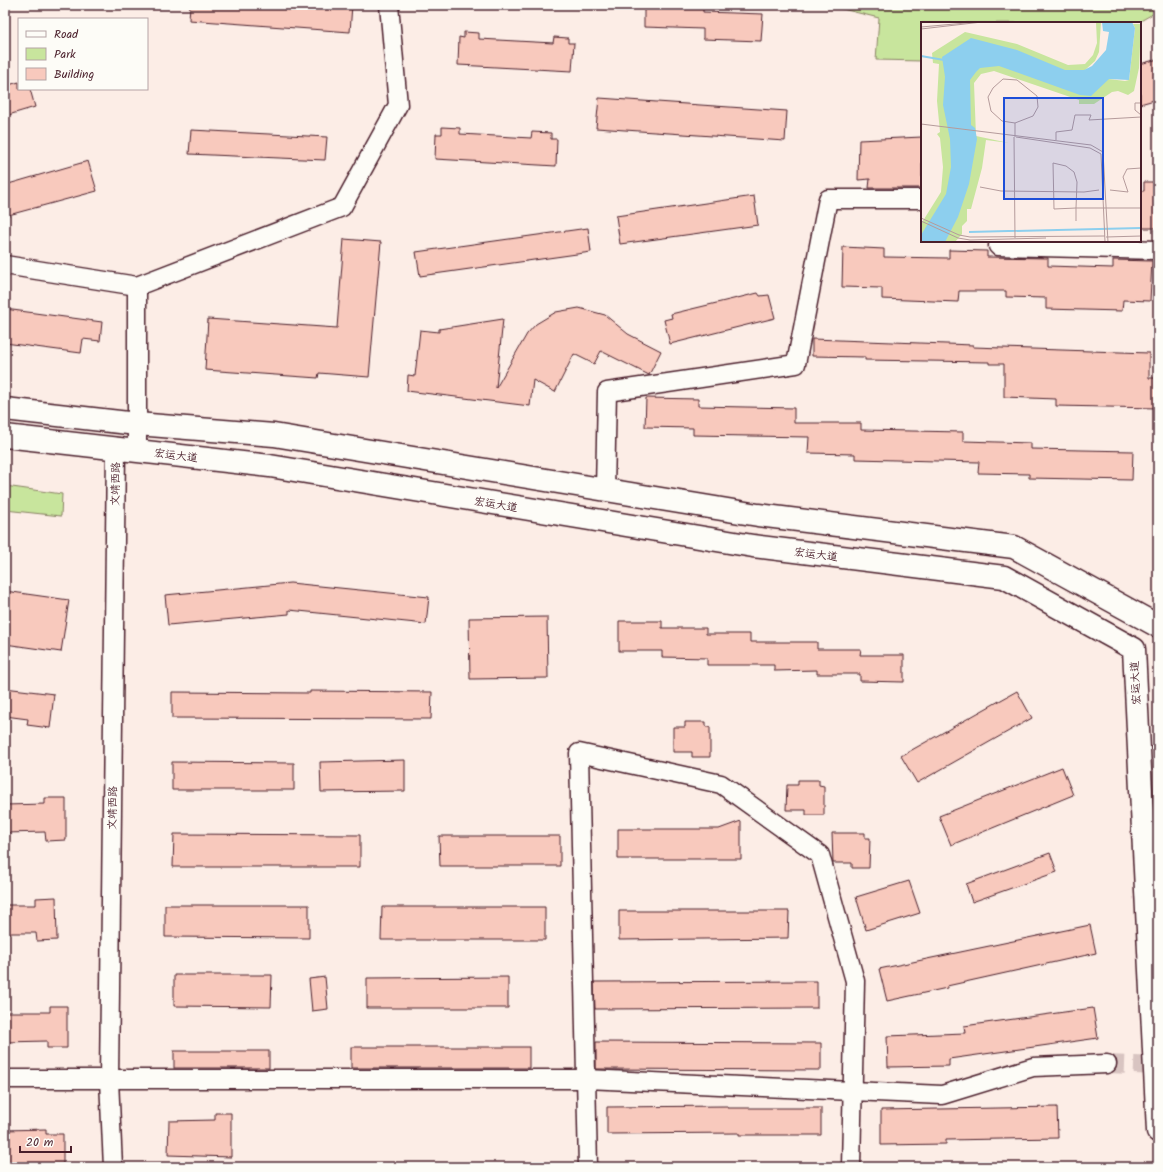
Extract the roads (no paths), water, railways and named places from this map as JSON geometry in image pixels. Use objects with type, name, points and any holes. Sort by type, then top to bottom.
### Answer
[{"type":"main road","points":[[5,409],[137,424],[274,435],[758,515],[1014,547],[1158,626]]},
{"type":"main road","name":"宏运大道","points":[[5,436],[270,466],[753,546],[1004,578],[1134,649],[1158,1131]]},
{"type":"street","points":[[5,265],[137,286],[342,207],[398,105],[389,5]]},
{"type":"street","points":[[605,490],[607,392],[796,364],[828,199],[921,199]]},
{"type":"street","points":[[999,242],[998,246],[1158,250]]},
{"type":"street","name":"文靖西路","points":[[113,1167],[109,1080],[126,450],[137,424],[137,286]]},
{"type":"street","points":[[588,1167],[579,753],[721,784],[820,855],[855,981],[851,1167]]},
{"type":"street","points":[[5,1079],[586,1079],[942,1095],[1033,1067],[1107,1064]]},
{"type":"tunnel","points":[[1107,1064],[1158,1066]]}]
